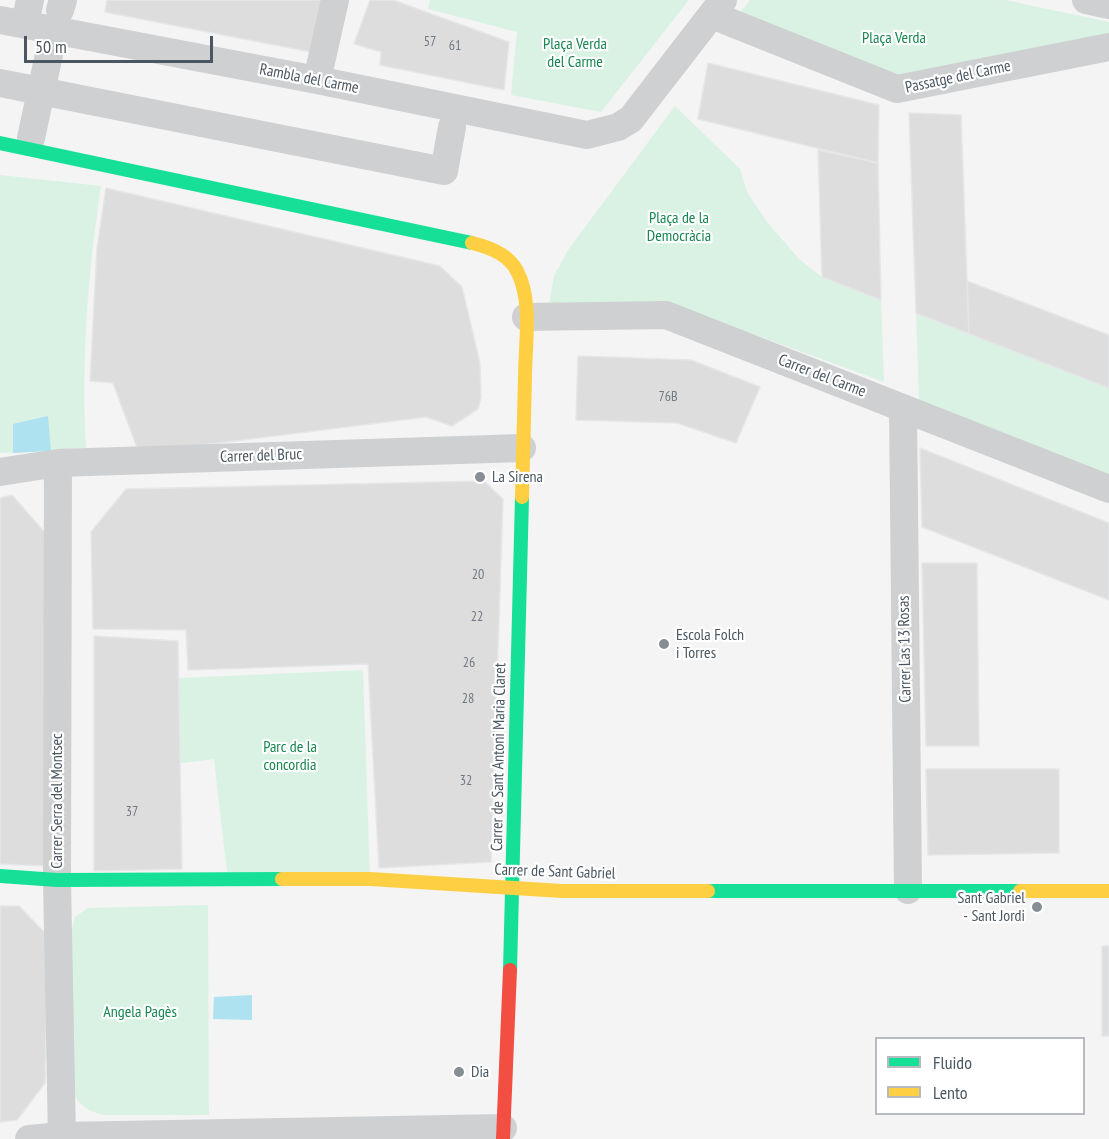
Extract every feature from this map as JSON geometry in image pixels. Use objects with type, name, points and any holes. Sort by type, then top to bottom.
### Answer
[{"type":"street","points":[[317,80],[335,0]]},
{"type":"street","points":[[1086,0],[1109,5]]},
{"type":"street","name":"Rambla del Carme","points":[[18,15],[317,80],[587,135],[618,127],[631,119],[717,7]]},
{"type":"street","name":"Passatge del Carme","points":[[717,7],[897,89],[1109,47]]},
{"type":"street","points":[[31,138],[50,50]]},
{"type":"street","points":[[0,83],[444,171],[452,127]]},
{"type":"street","name":"Carrer de Sant Antoni Maria Claret","points":[[0,143],[484,246],[504,254],[513,262],[521,277],[526,317],[513,888],[503,1134]]},
{"type":"street","name":"Carrer del Carme","points":[[526,317],[666,315],[1109,489]]},
{"type":"street","name":"Carrer Las 13 Rosas","points":[[903,408],[908,890]]},
{"type":"street","name":"Carrer del Bruc","points":[[0,472],[58,463],[522,448]]},
{"type":"street","name":"Carrer Serra del Montsec","points":[[58,463],[57,880],[62,1137]]},
{"type":"street","name":"Carrer de Sant Gabriel","points":[[0,876],[57,880],[370,879],[562,891],[1109,891]]},
{"type":"street","points":[[29,1139],[503,1134]]},
{"type":"green space","name":"Plaça Verda del Carme","points":[[430,0],[689,0],[601,112],[511,95],[517,32],[428,9]]},
{"type":"green space","name":"Plaça Verda","points":[[750,0],[1005,0],[1109,22],[1109,37],[889,77],[736,18]]},
{"type":"green space","name":"Plaça de la Democràcia","points":[[675,106],[740,169],[747,192],[767,222],[800,260],[822,277],[881,300],[884,382],[668,303],[549,304],[554,276],[568,250]]},
{"type":"green space","points":[[0,175],[101,186],[92,251],[85,350],[86,448],[0,453]]},
{"type":"green space","points":[[916,313],[1109,388],[1109,475],[919,402]]},
{"type":"green space","name":"Parc de la concordia","points":[[363,670],[370,879],[227,872],[214,759],[176,764],[179,678]]},
{"type":"green space","name":"Angela Pagès","points":[[208,905],[209,1115],[104,1115],[88,1109],[80,1103],[71,1088],[70,937],[75,917],[88,908]]},
{"type":"water","points":[[48,416],[51,451],[13,453],[13,424]]},
{"type":"water","points":[[252,995],[252,1020],[213,1019],[214,997]]},
{"type":"building","points":[[107,0],[327,0],[316,53],[105,12]]},
{"type":"building","points":[[370,0],[393,0],[509,42],[504,90],[380,65],[381,52],[354,44]]},
{"type":"building","points":[[708,63],[879,105],[878,163],[698,119]]},
{"type":"building","points":[[909,113],[961,115],[969,334],[916,313]]},
{"type":"building","points":[[818,150],[878,163],[881,300],[822,277]]},
{"type":"building","points":[[106,188],[440,266],[462,287],[480,363],[481,397],[478,409],[452,426],[426,417],[139,453],[113,383],[90,381],[97,248]]},
{"type":"building","points":[[967,281],[1109,335],[1109,388],[969,334]]},
{"type":"building","points":[[578,356],[691,360],[760,387],[736,443],[677,423],[576,420]]},
{"type":"building","points":[[920,448],[1109,523],[1109,600],[922,527]]},
{"type":"building","points":[[484,481],[503,499],[491,862],[379,868],[368,664],[188,670],[186,630],[93,629],[91,532],[126,489]]},
{"type":"building","points":[[12,495],[48,536],[46,866],[0,864],[0,498]]},
{"type":"building","points":[[922,563],[977,563],[979,746],[926,746]]},
{"type":"building","points":[[94,636],[178,641],[182,869],[94,871]]},
{"type":"building","points":[[926,769],[1059,769],[1059,853],[928,855]]},
{"type":"building","points":[[0,906],[19,906],[48,936],[45,1083],[17,1120],[0,1122]]},
{"type":"building","points":[[1102,946],[1109,946],[1109,1036],[1102,1036]]},
{"type":"traffic: fast","points":[[0,143],[472,243]]},
{"type":"traffic: fast","points":[[510,970],[522,497]]},
{"type":"traffic: fast","points":[[0,876],[57,880],[282,879]]},
{"type":"traffic: fast","points":[[708,891],[1020,891]]},
{"type":"traffic: slow","points":[[472,243],[492,249],[509,260],[517,271],[525,296],[527,323],[522,497]]},
{"type":"traffic: slow","points":[[282,879],[370,879],[562,891],[708,891]]},
{"type":"traffic: slow","points":[[1020,891],[1109,891]]},
{"type":"traffic: jam","points":[[503,1139],[510,970]]},
{"type":"place","name":"La Sirena","points":[[480,477]]},
{"type":"place","name":"Escola Folch i Torres","points":[[664,644]]},
{"type":"place","name":"Sant Gabriel - Sant Jordi","points":[[1037,907]]},
{"type":"place","name":"Dia","points":[[459,1072]]}]
